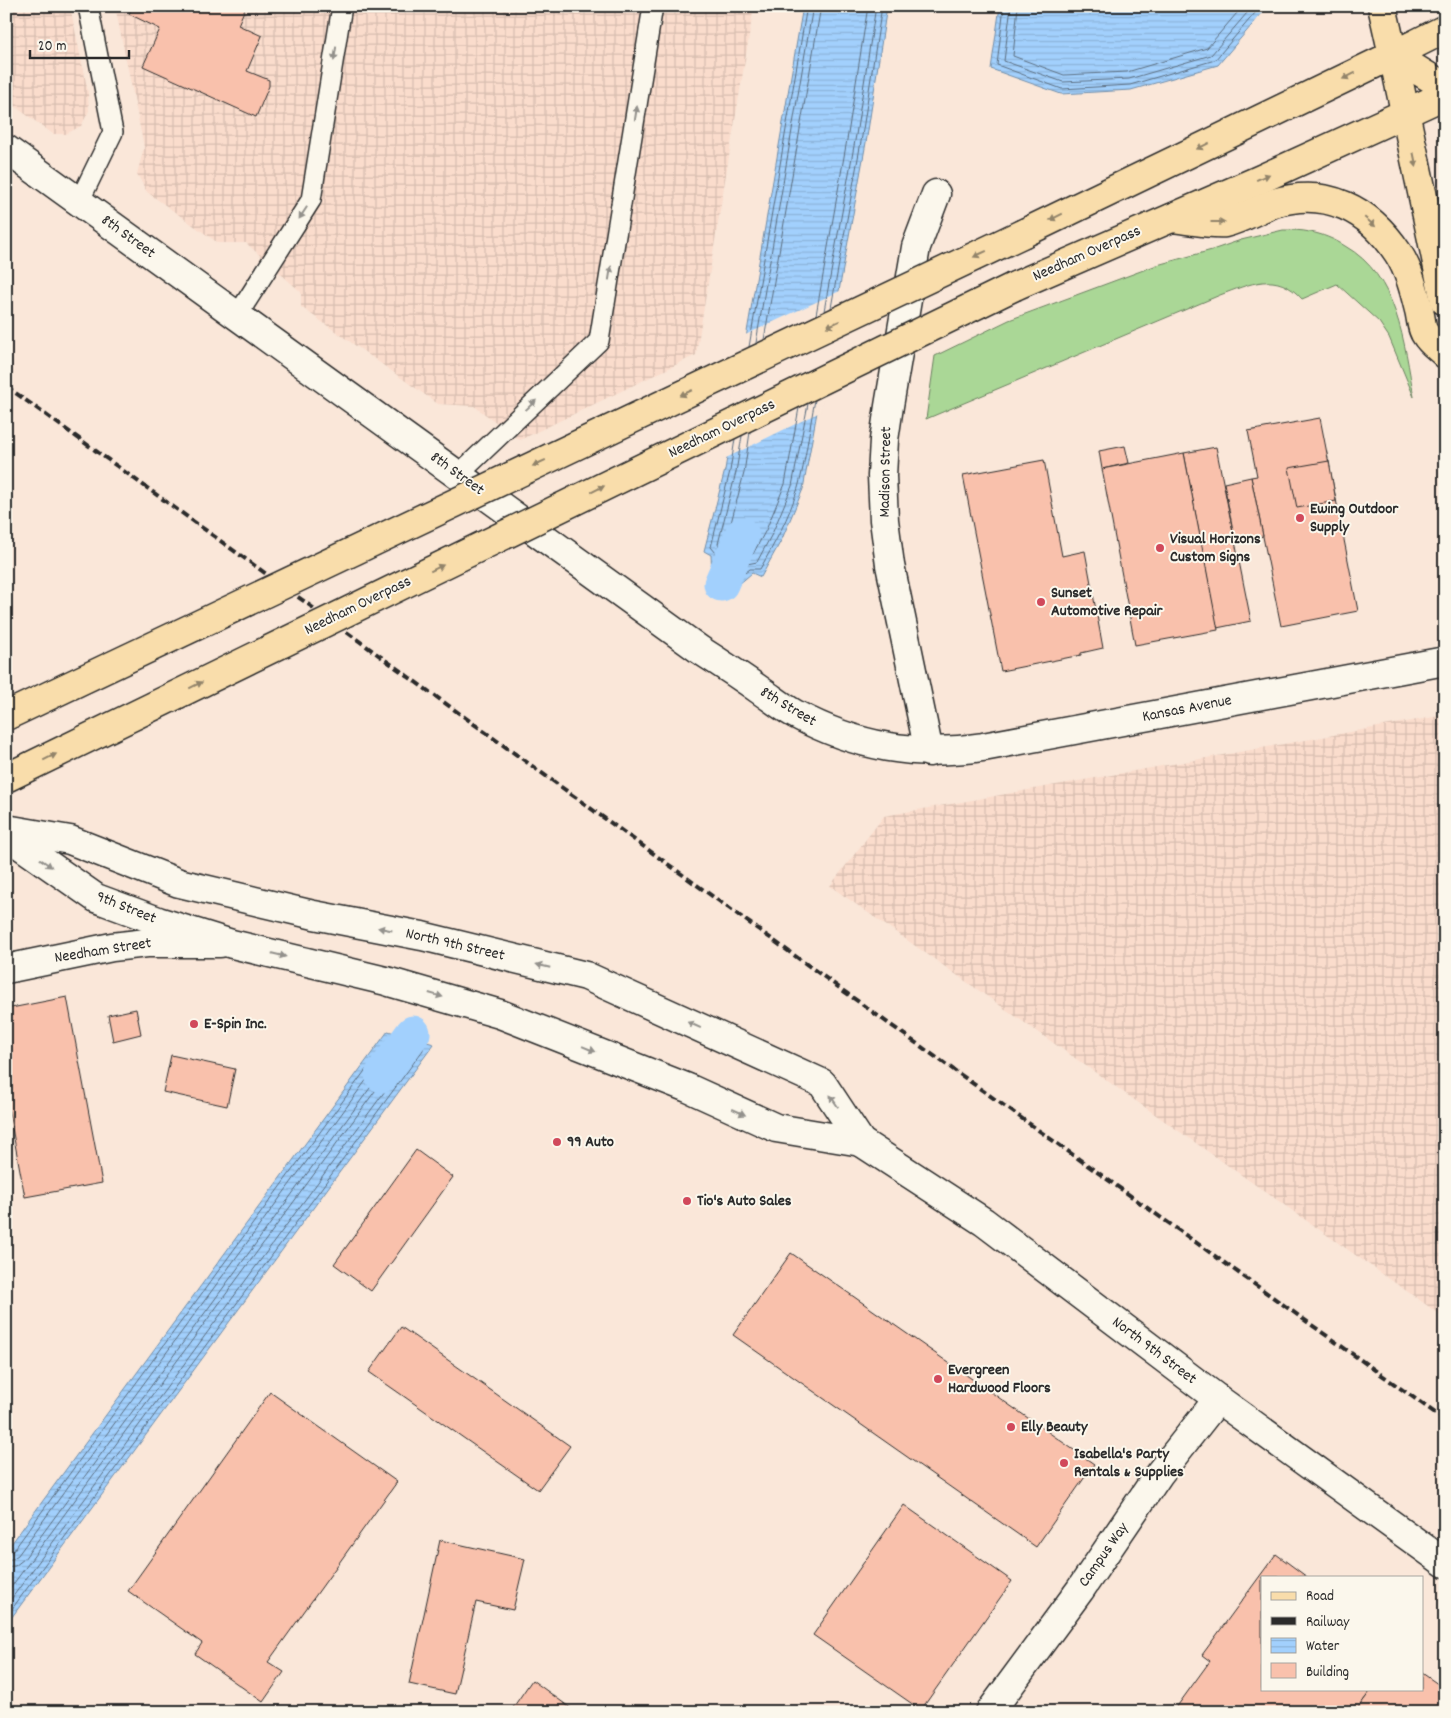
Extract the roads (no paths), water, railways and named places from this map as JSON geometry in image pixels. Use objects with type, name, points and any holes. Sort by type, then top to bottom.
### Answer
[{"type":"main road","points":[[1382,6],[1445,300]]},
{"type":"main road","points":[[6,716],[1024,233],[1445,29]]},
{"type":"main road","points":[[1393,55],[1445,87]]},
{"type":"main road","name":"Needham Overpass","points":[[6,778],[1015,286],[1445,95]]},
{"type":"main road","points":[[1170,218],[1224,223],[1272,204],[1296,198],[1318,198],[1346,205],[1358,212],[1383,233],[1399,255],[1406,267],[1415,292],[1425,334],[1445,354]]},
{"type":"street","name":"8th Street","points":[[6,149],[700,650],[794,713],[829,731],[863,743],[894,749],[929,752]]},
{"type":"street","name":"Madison Street","points":[[929,752],[890,565],[884,520],[882,476],[884,440],[889,406],[916,247],[936,194]]},
{"type":"street","name":"Kansas Avenue","points":[[929,752],[983,748],[1445,660]]},
{"type":"street","name":"North 9th Street","points":[[6,828],[70,840],[179,882],[314,915],[422,936],[586,976],[822,1083],[861,1142],[984,1222],[1218,1399],[1445,1563]]},
{"type":"street","name":"9th Street","points":[[6,835],[96,898],[158,921],[232,944]]},
{"type":"street","name":"Needham Street","points":[[6,969],[112,947],[147,943],[232,944]]},
{"type":"street","name":"North 9th Street","points":[[232,944],[386,981],[500,1014],[688,1088],[776,1128],[861,1142]]},
{"type":"street","name":"Campus Way","points":[[990,1712],[1080,1590],[1160,1474],[1218,1399]]},
{"type":"lane","points":[[79,202],[113,132],[88,6]]},
{"type":"lane","points":[[237,316],[311,200],[342,6]]},
{"type":"lane","points":[[458,475],[599,341],[653,6]]},
{"type":"water","points":[[803,6],[887,6],[867,137],[803,489],[782,539],[761,577],[752,573],[737,586],[712,574],[711,555],[704,551],[725,470]]},
{"type":"water","points":[[1000,6],[1268,6],[1218,65],[1131,90],[1061,94],[991,69]]},
{"type":"water","points":[[388,1031],[434,1044],[6,1625],[6,1551]]},
{"type":"waterway","points":[[721,584],[742,535]]},
{"type":"waterway","points":[[382,1075],[413,1033]]},
{"type":"railway","points":[[6,386],[881,1018],[1445,1420]]},
{"type":"place","name":"Ewing Outdoor Supply","points":[[1300,518]]},
{"type":"place","name":"Visual Horizons Custom Signs","points":[[1160,548]]},
{"type":"place","name":"Sunset Automotive Repair","points":[[1041,602]]},
{"type":"place","name":"E-Spin Inc.","points":[[194,1024]]},
{"type":"place","name":"99 Auto","points":[[557,1142]]},
{"type":"place","name":"Tio's Auto Sales","points":[[687,1201]]},
{"type":"place","name":"Evergreen Hardwood Floors","points":[[938,1379]]},
{"type":"place","name":"Elly Beauty","points":[[1011,1427]]},
{"type":"place","name":"Isabella's Party Rentals & Supplies","points":[[1064,1463]]}]
